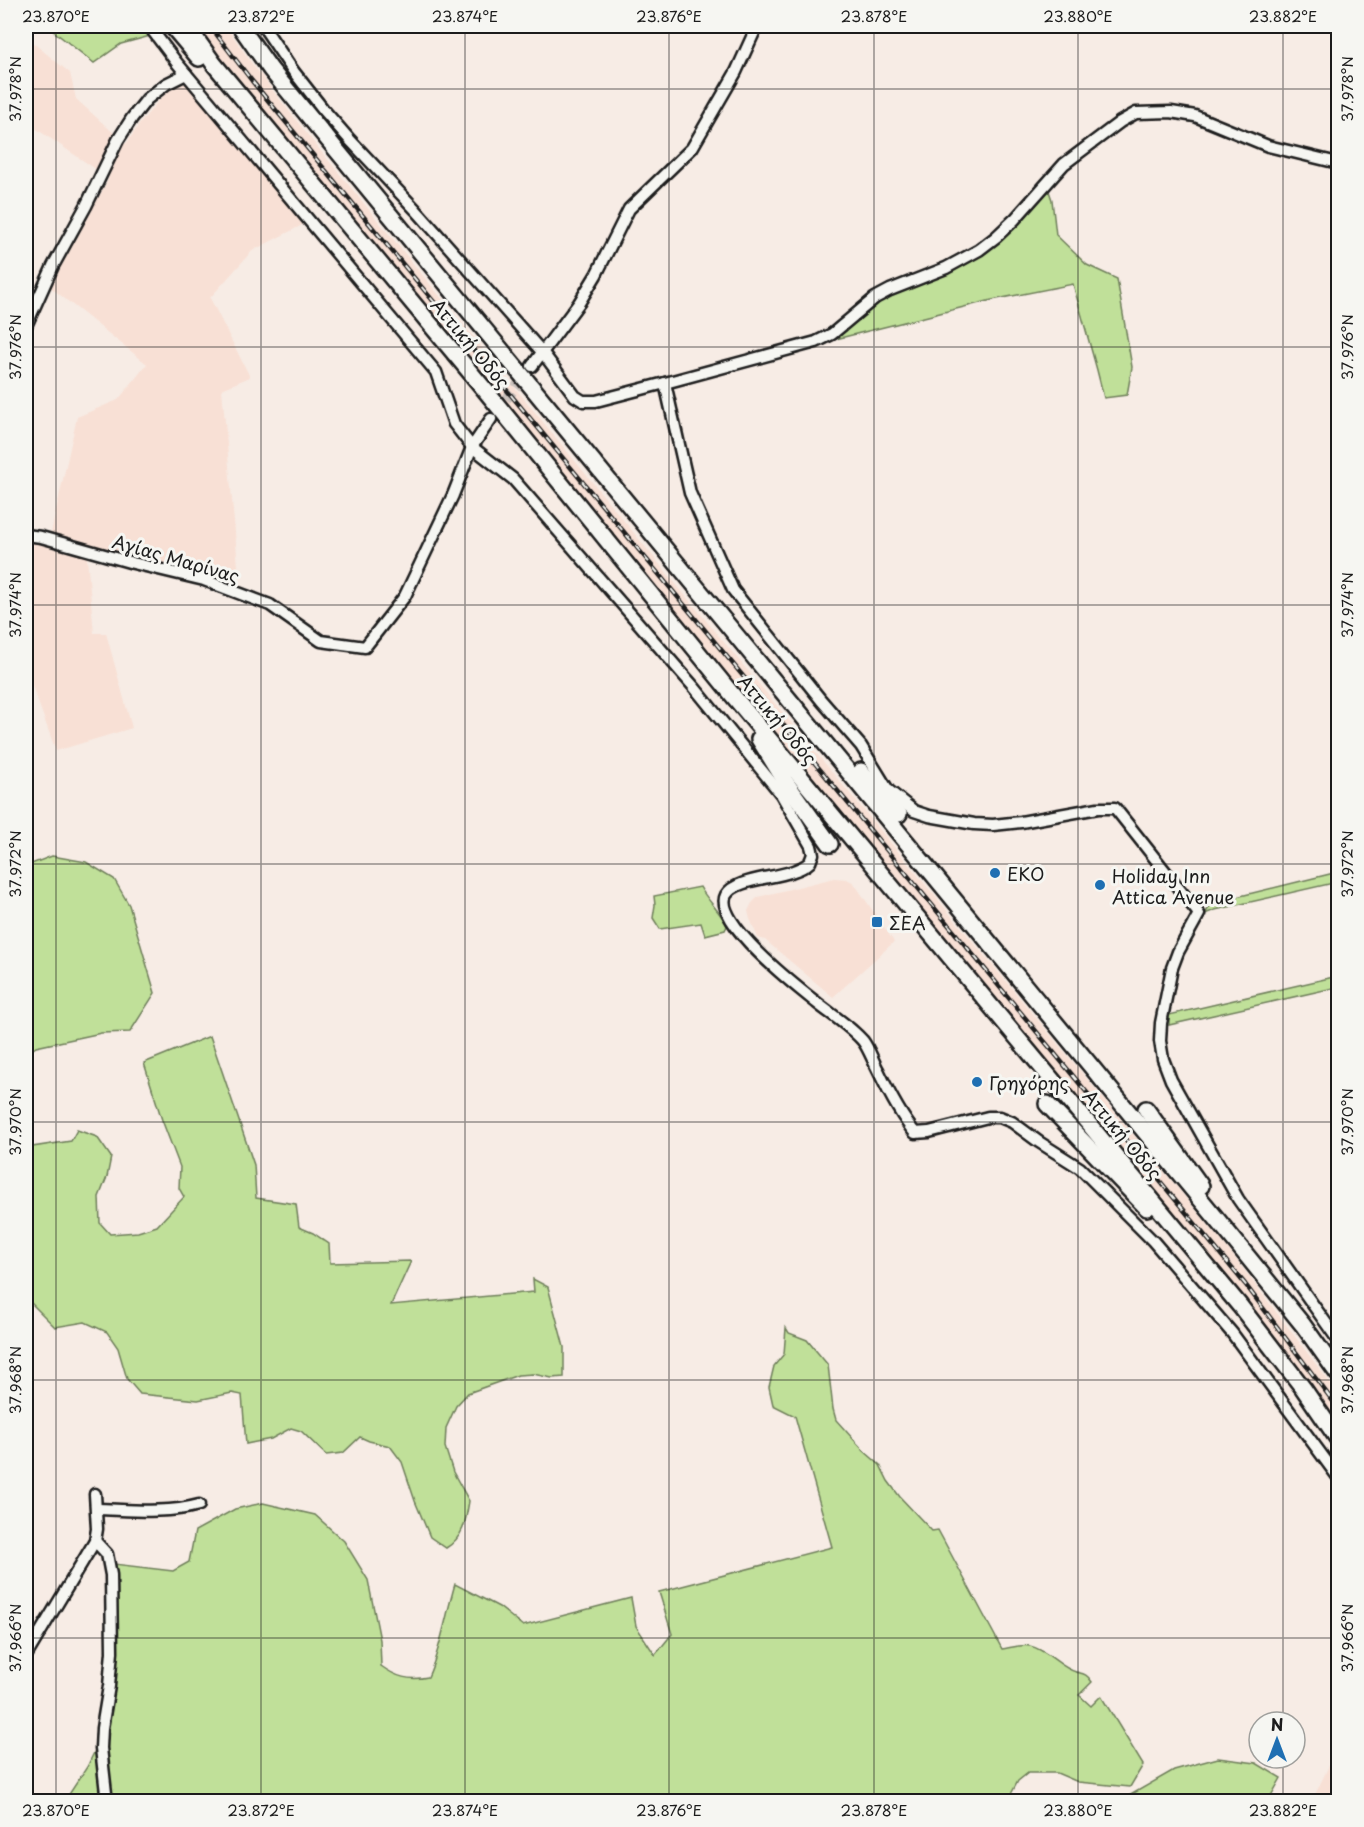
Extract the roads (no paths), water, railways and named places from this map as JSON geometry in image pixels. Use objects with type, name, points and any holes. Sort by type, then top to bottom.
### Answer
[{"type":"highway","points":[[172,26],[237,103],[261,120]]},
{"type":"highway","name":"Αττική Οδός","points":[[187,26],[214,64],[493,400],[735,698],[1272,1346],[1338,1439]]},
{"type":"highway","name":"Αττική Οδός","points":[[240,26],[317,128],[1230,1235],[1303,1325],[1338,1374]]},
{"type":"highway","points":[[708,600],[754,644],[899,814]]},
{"type":"highway","points":[[735,698],[785,781],[830,844]]},
{"type":"highway","points":[[1047,1104],[1159,1220],[1199,1257]]},
{"type":"highway","points":[[1146,1109],[1213,1202],[1230,1235]]},
{"type":"street","points":[[149,26],[186,74],[436,372],[454,424],[472,447],[513,479],[593,569],[781,794],[811,846],[813,854],[810,862],[797,870],[731,889],[725,898],[724,905],[727,915],[766,961],[850,1028],[864,1042],[885,1085],[915,1133],[929,1132],[988,1117],[1000,1117],[1012,1122],[1080,1168],[1153,1241],[1232,1334],[1338,1477]]},
{"type":"street","points":[[263,26],[294,72],[344,132],[543,353],[575,396],[583,401],[596,401],[665,383],[816,342],[832,334],[875,298],[946,268],[979,250],[1015,219],[1064,164],[1120,122],[1136,113],[1154,111],[1195,116],[1268,146],[1338,163]]},
{"type":"street","points":[[532,366],[579,303],[597,274],[629,209],[692,148],[736,72],[757,26]]},
{"type":"street","points":[[26,326],[53,266],[127,125],[147,99],[166,84],[186,74]]},
{"type":"street","points":[[665,383],[690,493],[733,590],[861,746],[888,790],[914,811],[975,824],[1021,822],[1098,808],[1115,808],[1199,914],[1172,968],[1161,1023],[1160,1041],[1163,1059],[1177,1091],[1238,1199],[1338,1340]]},
{"type":"street","points":[[472,447],[491,419]]},
{"type":"street","name":"Αγίας Μαρίνας","points":[[26,535],[42,537],[204,580],[270,605],[321,642],[365,647],[405,596],[453,495],[472,447]]},
{"type":"street","points":[[26,1656],[95,1541],[97,1509],[95,1494]]},
{"type":"street","points":[[97,1509],[181,1510],[199,1505]]},
{"type":"street","points":[[95,1541],[107,1554],[111,1575],[112,1652],[110,1686],[102,1728],[101,1748],[106,1802]]},
{"type":"tunnel","points":[[497,411],[526,374]]},
{"type":"railway","points":[[210,26],[252,81],[368,222],[1245,1284],[1338,1408]]},
{"type":"place","name":"EKO","points":[[995,873]]},
{"type":"place","name":"Holiday Inn Attica Avenue","points":[[1100,885]]},
{"type":"place","name":"ΣΕΑ","points":[[877,922]]},
{"type":"place","name":"Γρηγόρης","points":[[977,1082]]}]
